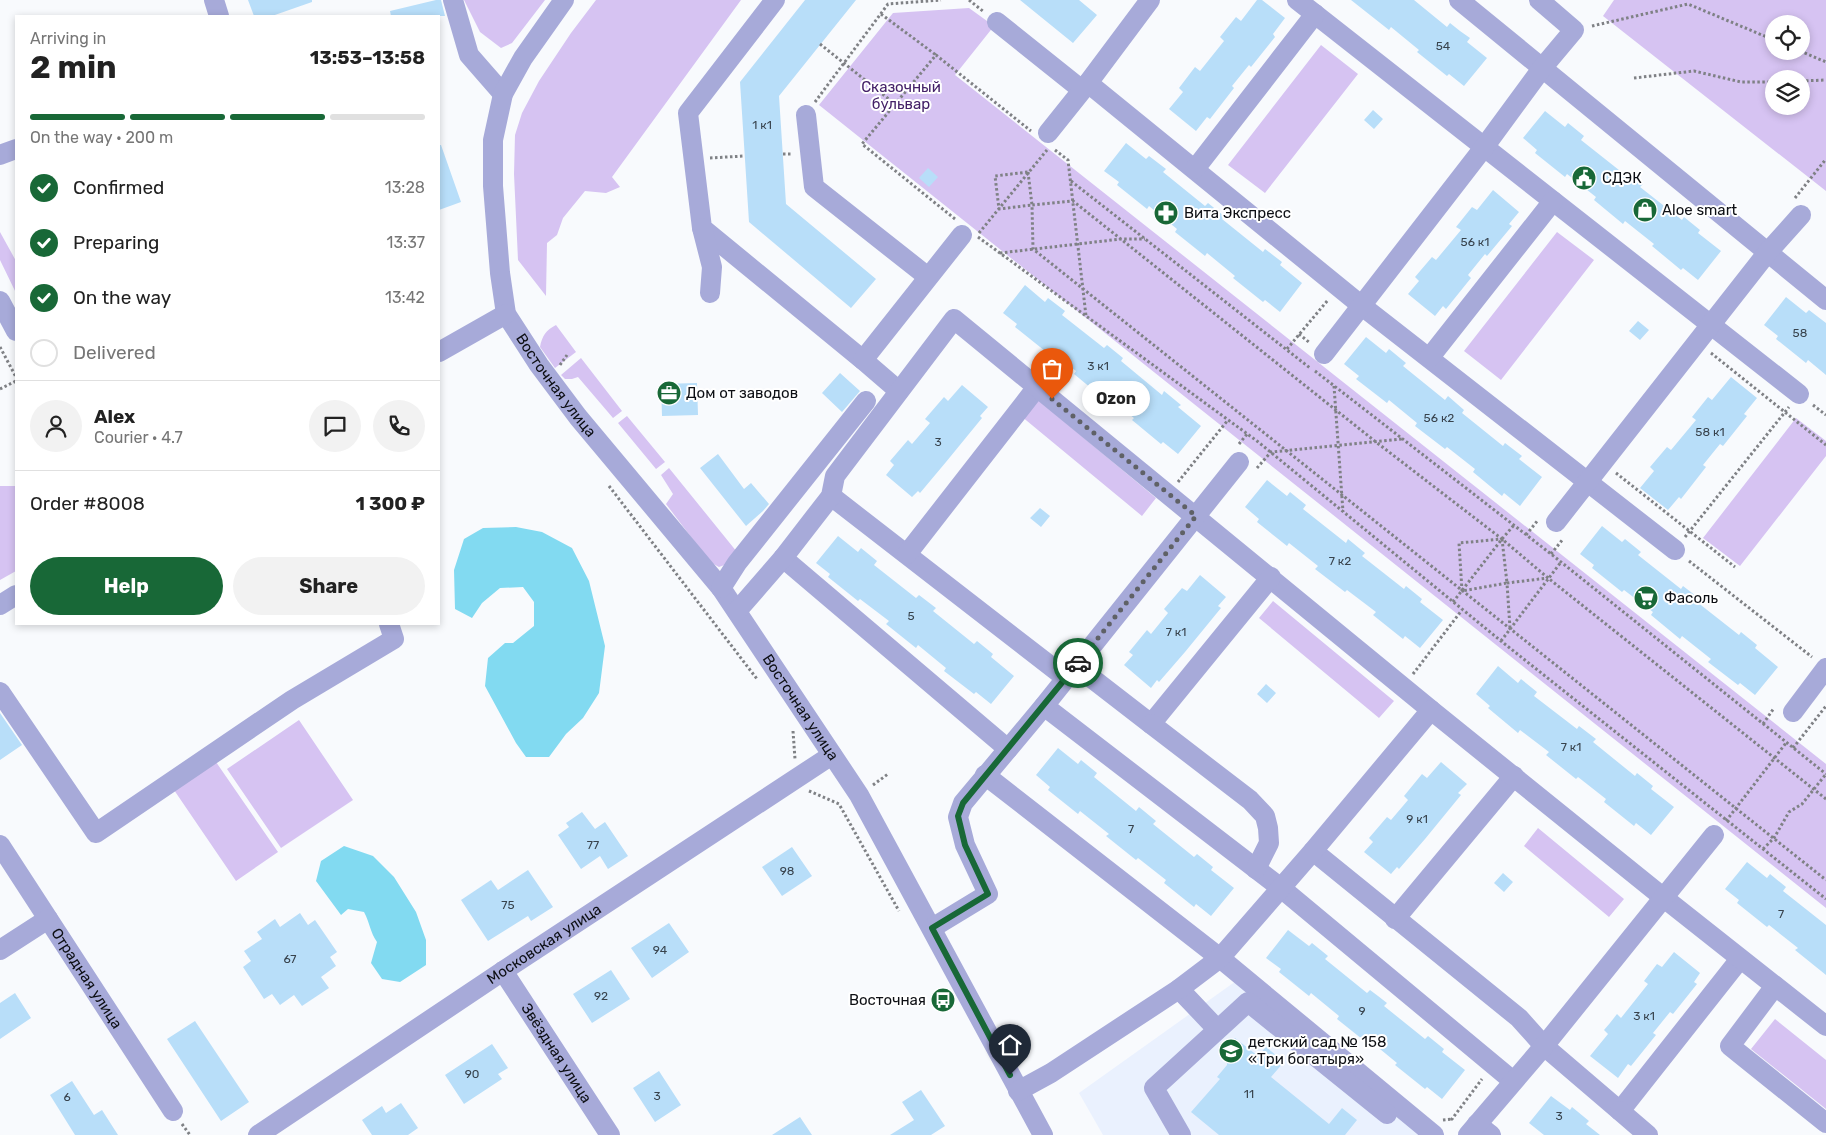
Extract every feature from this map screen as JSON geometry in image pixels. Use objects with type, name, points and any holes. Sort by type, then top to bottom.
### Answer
[{"type":"street","points":[[214,0],[219,15]]},
{"type":"street","points":[[453,0],[469,55],[503,94]]},
{"type":"street","points":[[440,351],[506,314],[500,273],[493,140],[503,94],[523,58],[564,0]]},
{"type":"street","points":[[710,293],[712,267],[702,228],[688,112],[775,0]]},
{"type":"street","points":[[1042,133],[1085,87],[1150,0]]},
{"type":"street","points":[[1297,0],[1799,394]]},
{"type":"street","points":[[1459,0],[1826,300]]},
{"type":"street","points":[[1324,354],[1485,146],[1543,67],[1574,30],[1539,0]]},
{"type":"street","points":[[1195,169],[1315,14]]},
{"type":"street","points":[[997,22],[1195,169],[1362,306],[1430,357],[1675,550]]},
{"type":"street","points":[[806,115],[814,188],[928,277]]},
{"type":"street","points":[[0,155],[15,149]]},
{"type":"street","points":[[1430,357],[1553,201]]},
{"type":"street","points":[[1556,522],[1767,253],[1795,210]]},
{"type":"street","points":[[702,228],[899,391]]},
{"type":"street","points":[[862,360],[928,277],[962,229]]},
{"type":"street","points":[[0,301],[15,329]]},
{"type":"street","name":"Восточная улица","points":[[506,314],[578,417],[721,588],[859,795],[1043,1135]]},
{"type":"street","points":[[737,611],[783,558],[831,496],[835,476],[954,319],[1431,710],[1826,1026]]},
{"type":"street","points":[[907,554],[1037,387]]},
{"type":"street","points":[[721,588],[737,563],[866,401]]},
{"type":"street","points":[[932,928],[988,894],[965,845],[958,816],[963,803],[1044,706],[1196,516],[1246,468]]},
{"type":"street","points":[[831,496],[907,554],[1071,672],[1151,724],[1250,800],[1265,816],[1268,828],[1269,842],[1256,869]]},
{"type":"street","points":[[783,558],[1008,749]]},
{"type":"street","points":[[1151,724],[1270,577]]},
{"type":"street","points":[[0,605],[15,597]]},
{"type":"street","points":[[0,692],[96,833],[292,700],[394,639],[389,625]]},
{"type":"street","points":[[1793,712],[1820,663]]},
{"type":"street","points":[[1044,706],[1281,888],[1513,1081]]},
{"type":"street","points":[[1018,1091],[1051,1073],[1179,989],[1220,958],[1431,710]]},
{"type":"street","name":"Московская улица","points":[[258,1135],[503,971],[832,756]]},
{"type":"street","points":[[985,775],[1220,958],[1434,1135]]},
{"type":"street","points":[[1395,919],[1514,776]]},
{"type":"street","points":[[1477,1132],[1513,1081],[1544,1046],[1721,828]]},
{"type":"street","name":"Отрадная улица","points":[[0,845],[173,1112]]},
{"type":"street","points":[[1313,851],[1519,1018],[1544,1046],[1648,1135]]},
{"type":"street","points":[[0,950],[48,919]]},
{"type":"street","points":[[1620,1111],[1740,958]]},
{"type":"street","name":"Звёздная улица","points":[[503,971],[610,1135]]},
{"type":"street","points":[[1775,986],[1730,1046],[1826,1123]]},
{"type":"street","points":[[1179,989],[1217,1029]]},
{"type":"street","points":[[1181,1135],[1154,1088],[1248,1002],[1413,1135]]},
{"type":"path","points":[[806,115],[888,2],[941,0]]},
{"type":"path","points":[[1574,30],[1688,4],[1765,36]]},
{"type":"path","points":[[881,14],[1042,133]]},
{"type":"path","points":[[820,44],[895,104]]},
{"type":"path","points":[[936,55],[862,144],[962,229]]},
{"type":"path","points":[[1810,55],[1826,62]]},
{"type":"path","points":[[1634,78],[1694,71],[1741,82],[1765,82]]},
{"type":"path","points":[[1810,81],[1826,80]]},
{"type":"path","points":[[1086,316],[1068,160],[1050,146],[977,236],[1271,452],[1501,641],[1721,828],[1763,849],[1826,899]]},
{"type":"path","points":[[694,158],[744,156]]},
{"type":"path","points":[[1795,210],[1826,160]]},
{"type":"path","points":[[1028,172],[1032,205],[1033,249]]},
{"type":"path","points":[[999,209],[995,176],[1028,172]]},
{"type":"path","points":[[1070,181],[1514,525],[1826,774],[1802,804],[1789,812],[1774,838],[1763,849]]},
{"type":"path","points":[[999,209],[1072,201],[1376,442],[1502,539],[1548,578],[1826,799]]},
{"type":"path","points":[[999,253],[1121,239],[1146,239]]},
{"type":"path","points":[[1033,249],[1826,880]]},
{"type":"path","points":[[1287,349],[1339,286]]},
{"type":"path","points":[[1697,342],[1826,445]]},
{"type":"path","points":[[0,347],[15,377]]},
{"type":"path","points":[[550,379],[567,355]]},
{"type":"path","points":[[0,389],[15,380]]},
{"type":"path","points":[[1334,386],[1343,512]]},
{"type":"path","points":[[1820,663],[1675,550],[1799,394],[1826,415]]},
{"type":"path","points":[[1168,494],[1228,420]]},
{"type":"path","points":[[1246,468],[1271,452],[1402,439]]},
{"type":"path","points":[[1602,463],[1735,567]]},
{"type":"path","points":[[609,485],[757,679]]},
{"type":"path","points":[[1453,602],[1514,525]]},
{"type":"path","points":[[1502,539],[1510,629]]},
{"type":"path","points":[[1462,591],[1460,543],[1502,539]]},
{"type":"path","points":[[1501,641],[1560,562]]},
{"type":"path","points":[[1462,591],[1548,578]]},
{"type":"path","points":[[1403,687],[1462,610]]},
{"type":"path","points":[[1793,748],[1826,706]]},
{"type":"path","points":[[793,726],[796,771],[799,778],[808,791],[840,804],[901,916]]},
{"type":"path","points":[[1721,828],[1786,742]]},
{"type":"path","points":[[1477,1132],[1452,1119],[1493,1065]]},
{"type":"shaded area","name":"детский сад № 158 «Три богатыря»","points":[[1236,981],[1427,1135],[1103,1135],[1079,1093]]},
{"type":"green space","points":[[464,0],[545,0],[512,43],[501,48],[480,32]]},
{"type":"green space","points":[[596,0],[741,0],[612,177],[620,187],[606,193],[585,191],[563,218],[557,235],[547,243],[546,296],[518,260],[514,174],[515,135],[522,113],[539,81]]},
{"type":"green space","points":[[1614,0],[1826,0],[1826,191],[1603,16]]},
{"type":"green space","name":"Сказочный бульвар","points":[[969,8],[994,26],[955,75],[1826,764],[1826,908],[819,105],[893,13]]},
{"type":"green space","points":[[1321,45],[1358,74],[1265,193],[1228,165]]},
{"type":"green space","points":[[0,232],[15,259],[15,291],[0,260]]},
{"type":"green space","points":[[1557,232],[1594,260],[1501,380],[1464,351]]},
{"type":"green space","points":[[556,325],[576,352],[555,368],[540,347],[545,334]]},
{"type":"green space","points":[[581,358],[622,411],[613,418],[578,377],[565,379],[561,375]]},
{"type":"green space","points":[[1036,398],[1156,498],[1142,516],[1021,416]]},
{"type":"green space","points":[[627,416],[665,462],[656,469],[618,423]]},
{"type":"green space","points":[[1796,418],[1826,441],[1826,456],[1740,566],[1703,538]]},
{"type":"green space","points":[[669,468],[737,552],[727,564],[719,567],[710,562],[666,504],[673,494],[661,475]]},
{"type":"green space","points":[[0,486],[15,486],[15,572],[0,580]]},
{"type":"green space","points":[[1273,601],[1394,701],[1379,718],[1259,618]]},
{"type":"green space","points":[[299,720],[353,800],[281,848],[227,769]]},
{"type":"green space","points":[[216,762],[278,852],[236,881],[174,790]]},
{"type":"green space","points":[[1538,828],[1624,899],[1609,917],[1524,846]]},
{"type":"green space","points":[[1775,1019],[1826,1060],[1826,1109],[1751,1049]]},
{"type":"water","points":[[516,527],[542,532],[572,548],[589,581],[605,646],[599,693],[583,718],[566,734],[549,757],[526,757],[516,743],[485,686],[488,658],[505,643],[513,643],[534,626],[534,602],[523,587],[500,588],[482,603],[472,618],[455,609],[454,570],[464,539],[483,528]]},
{"type":"water","points":[[344,846],[373,856],[394,877],[416,912],[426,940],[426,965],[400,982],[382,979],[371,963],[377,942],[364,912],[348,909],[341,915],[316,881],[321,861]]},
{"type":"building","points":[[248,0],[312,0],[312,2],[275,15],[254,15]]},
{"type":"building","points":[[441,0],[445,16],[391,15],[390,11]]},
{"type":"building","points":[[805,0],[856,0],[779,96],[786,204],[876,279],[851,308],[749,222],[740,82]]},
{"type":"building","points":[[1020,0],[1079,0],[1097,15],[1073,43]]},
{"type":"building","points":[[1257,0],[1262,0],[1285,18],[1273,34],[1275,37],[1251,67],[1249,65],[1232,86],[1234,88],[1210,119],[1207,117],[1196,131],[1169,109],[1183,92],[1179,88],[1195,67],[1200,71],[1224,41],[1220,37],[1236,17],[1241,21]]},
{"type":"building","points":[[1351,0],[1414,0],[1447,27],[1450,23],[1470,38],[1467,42],[1487,58],[1464,86],[1449,74],[1447,76],[1417,52],[1419,50],[1391,27],[1389,30]]},
{"type":"building","points":[[1373,110],[1383,119],[1374,129],[1364,120]]},
{"type":"building","points":[[1545,111],[1565,127],[1568,123],[1584,136],[1581,140],[1624,174],[1626,171],[1643,184],[1640,187],[1682,220],[1684,217],[1700,230],[1698,233],[1721,251],[1698,280],[1683,268],[1681,270],[1652,246],[1654,244],[1625,221],[1623,224],[1594,200],[1596,197],[1567,174],[1565,177],[1535,153],[1537,150],[1523,138]]},
{"type":"building","points":[[1126,143],[1146,159],[1149,156],[1166,169],[1163,172],[1205,206],[1208,203],[1224,216],[1222,219],[1263,252],[1265,249],[1282,262],[1280,265],[1302,283],[1280,312],[1265,300],[1263,302],[1233,278],[1235,276],[1207,253],[1205,256],[1175,232],[1177,229],[1149,206],[1147,209],[1117,185],[1119,182],[1104,171]]},
{"type":"building","points":[[440,145],[441,145],[461,202],[440,210]]},
{"type":"building","points":[[928,168],[938,177],[929,187],[919,178]]},
{"type":"building","points":[[1493,190],[1519,212],[1509,224],[1512,226],[1468,275],[1471,278],[1446,309],[1443,306],[1435,316],[1408,294],[1419,281],[1415,277],[1432,257],[1436,260],[1461,230],[1456,227],[1472,207],[1477,210]]},
{"type":"building","points":[[1025,285],[1045,302],[1048,298],[1065,311],[1062,315],[1104,348],[1107,345],[1123,358],[1121,361],[1162,395],[1164,391],[1181,405],[1178,407],[1201,426],[1178,454],[1163,442],[1161,444],[1132,420],[1134,418],[1105,395],[1103,398],[1074,374],[1076,371],[1048,349],[1045,351],[1015,327],[1017,324],[1003,313]]},
{"type":"building","points":[[1786,297],[1806,313],[1809,310],[1826,323],[1826,375],[1808,360],[1806,363],[1776,339],[1778,336],[1764,325]]},
{"type":"building","points":[[1638,321],[1649,330],[1640,340],[1629,331]]},
{"type":"building","points":[[1366,337],[1386,353],[1389,349],[1406,363],[1403,366],[1445,400],[1448,396],[1464,410],[1462,413],[1503,446],[1505,443],[1522,456],[1519,459],[1542,477],[1520,506],[1504,493],[1502,496],[1473,472],[1475,469],[1447,447],[1445,449],[1415,426],[1417,423],[1389,400],[1387,403],[1356,379],[1359,376],[1344,364]]},
{"type":"building","points":[[840,373],[860,391],[842,412],[822,393]]},
{"type":"building","points":[[1731,377],[1757,398],[1744,414],[1747,416],[1723,446],[1720,444],[1703,465],[1706,467],[1681,499],[1679,497],[1668,510],[1640,488],[1654,471],[1650,467],[1667,447],[1671,450],[1696,420],[1692,417],[1708,397],[1712,400]]},
{"type":"building","points":[[697,383],[698,415],[662,416],[661,384]]},
{"type":"building","points":[[962,385],[988,407],[980,416],[982,418],[920,493],[918,491],[912,497],[886,475],[894,465],[890,461],[908,440],[912,444],[930,423],[925,419],[944,397],[948,401]]},
{"type":"building","points":[[718,454],[744,489],[751,483],[769,504],[746,526],[700,468]]},
{"type":"building","points":[[1267,480],[1287,496],[1290,492],[1306,505],[1303,509],[1346,543],[1348,539],[1365,553],[1362,556],[1404,589],[1406,586],[1422,599],[1420,602],[1443,620],[1420,648],[1405,636],[1403,639],[1373,615],[1376,612],[1347,590],[1345,592],[1315,569],[1318,566],[1289,543],[1287,546],[1257,522],[1259,519],[1245,507]]},
{"type":"building","points":[[1040,508],[1050,516],[1041,527],[1030,518]]},
{"type":"building","points":[[1602,526],[1622,542],[1625,539],[1641,552],[1638,555],[1681,589],[1683,586],[1700,599],[1697,602],[1739,635],[1741,632],[1757,645],[1755,648],[1778,667],[1755,695],[1740,683],[1738,685],[1708,662],[1711,659],[1682,636],[1680,639],[1651,615],[1653,612],[1624,590],[1622,592],[1592,568],[1594,565],[1580,554]]},
{"type":"building","points":[[838,536],[858,552],[861,548],[877,561],[874,565],[916,598],[919,595],[936,608],[933,611],[974,644],[977,641],[993,654],[991,657],[1014,676],[991,704],[976,692],[974,694],[944,671],[946,668],[918,645],[916,648],[886,624],[889,621],[860,599],[858,601],[828,577],[830,574],[816,563]]},
{"type":"building","points":[[1200,575],[1226,597],[1218,606],[1221,608],[1185,652],[1159,682],[1157,680],[1151,688],[1124,665],[1133,655],[1129,652],[1147,630],[1151,634],[1168,613],[1164,609],[1182,588],[1187,591]]},
{"type":"building","points":[[1498,666],[1518,683],[1521,679],[1537,692],[1534,696],[1577,729],[1579,726],[1596,739],[1593,742],[1635,776],[1637,773],[1653,786],[1651,789],[1674,807],[1651,835],[1636,823],[1634,826],[1604,802],[1606,799],[1578,777],[1576,779],[1546,755],[1549,752],[1520,730],[1518,733],[1488,708],[1490,706],[1476,694]]},
{"type":"building","points":[[1266,684],[1276,693],[1267,703],[1257,694]]},
{"type":"building","points":[[0,713],[22,745],[0,760]]},
{"type":"building","points":[[1058,748],[1078,764],[1081,760],[1097,773],[1094,777],[1136,811],[1139,807],[1156,821],[1153,824],[1194,857],[1197,854],[1213,867],[1211,870],[1234,888],[1211,916],[1196,904],[1194,907],[1164,883],[1166,880],[1138,858],[1136,860],[1106,836],[1109,834],[1080,811],[1078,814],[1048,790],[1050,787],[1036,775]]},
{"type":"building","points":[[1441,762],[1467,784],[1458,793],[1461,795],[1425,839],[1399,869],[1397,867],[1391,874],[1364,852],[1373,842],[1369,838],[1387,817],[1391,820],[1408,800],[1404,796],[1422,774],[1427,778]]},
{"type":"building","points":[[582,812],[595,829],[605,822],[628,856],[608,869],[600,856],[581,869],[558,835],[569,827],[566,823]]},
{"type":"building","points":[[792,847],[812,876],[782,896],[762,867]]},
{"type":"building","points":[[1747,862],[1767,878],[1770,874],[1786,887],[1783,891],[1826,925],[1826,975],[1795,950],[1798,948],[1769,925],[1767,927],[1737,903],[1739,900],[1725,889]]},
{"type":"building","points":[[528,870],[553,907],[531,921],[528,916],[488,941],[461,900],[491,880],[498,890]]},
{"type":"building","points":[[1503,873],[1513,882],[1504,892],[1494,883]]},
{"type":"building","points":[[300,913],[308,925],[315,920],[337,952],[330,957],[336,966],[321,977],[329,988],[302,1006],[294,995],[280,1005],[272,994],[264,999],[243,967],[251,961],[244,951],[262,939],[257,932],[275,919],[280,927]]},
{"type":"building","points":[[669,923],[689,952],[652,978],[631,948]]},
{"type":"building","points":[[1288,930],[1309,946],[1312,943],[1328,956],[1325,959],[1367,993],[1370,990],[1387,1003],[1384,1006],[1425,1039],[1428,1036],[1444,1049],[1442,1052],[1465,1070],[1442,1099],[1427,1087],[1425,1089],[1395,1065],[1397,1063],[1369,1040],[1367,1043],[1337,1019],[1339,1016],[1311,993],[1309,996],[1279,972],[1281,969],[1266,958]]},
{"type":"building","points":[[1674,952],[1700,973],[1694,982],[1697,984],[1673,1014],[1670,1012],[1653,1033],[1656,1035],[1631,1066],[1628,1064],[1618,1078],[1590,1056],[1608,1034],[1604,1030],[1617,1014],[1621,1018],[1648,984],[1644,981],[1657,964],[1662,967]]},
{"type":"building","points":[[611,970],[630,999],[592,1023],[573,994]]},
{"type":"building","points":[[15,993],[31,1018],[0,1039],[0,1003]]},
{"type":"building","points":[[195,1021],[249,1102],[221,1121],[167,1039]]},
{"type":"building","points":[[1235,1038],[1258,1056],[1266,1047],[1284,1062],[1271,1077],[1329,1124],[1342,1108],[1357,1120],[1345,1135],[1219,1135],[1191,1112],[1220,1079],[1217,1077],[1227,1065],[1227,1049]]},
{"type":"building","points":[[492,1044],[508,1068],[498,1074],[502,1079],[464,1104],[445,1075]]},
{"type":"building","points":[[659,1071],[681,1105],[655,1122],[633,1088]]},
{"type":"building","points":[[72,1081],[94,1115],[102,1110],[118,1135],[75,1135],[50,1095]]},
{"type":"building","points":[[921,1090],[945,1126],[931,1135],[890,1135],[914,1120],[902,1102]]},
{"type":"building","points":[[1551,1096],[1570,1110],[1572,1107],[1589,1121],[1586,1124],[1600,1135],[1544,1135],[1529,1123]]},
{"type":"building","points":[[401,1103],[418,1128],[408,1135],[372,1135],[362,1120],[382,1106],[386,1113]]},
{"type":"building","points":[[800,1117],[812,1135],[772,1135]]},
{"type":"way so far","points":[[1052,399],[1196,516],[1078,663]]},
{"type":"place","name":"СДЭК","points":[[1584,178]]},
{"type":"place","name":"Aloe smart","points":[[1645,210]]},
{"type":"place","name":"Вита Экспресс","points":[[1166,213]]},
{"type":"place","name":"Дом от заводов","points":[[669,393]]},
{"type":"place","name":"Ozon","points":[[1052,399]]},
{"type":"place","name":"Фасоль","points":[[1646,598]]},
{"type":"place","name":"Восточная","points":[[943,1000]]},
{"type":"place","name":"детский сад № 158 «Три богатыря»","points":[[1231,1051]]},
{"type":"route","points":[[1010,1075],[932,928],[962,908],[988,894],[965,845],[958,816],[963,803],[1078,663]]}]
